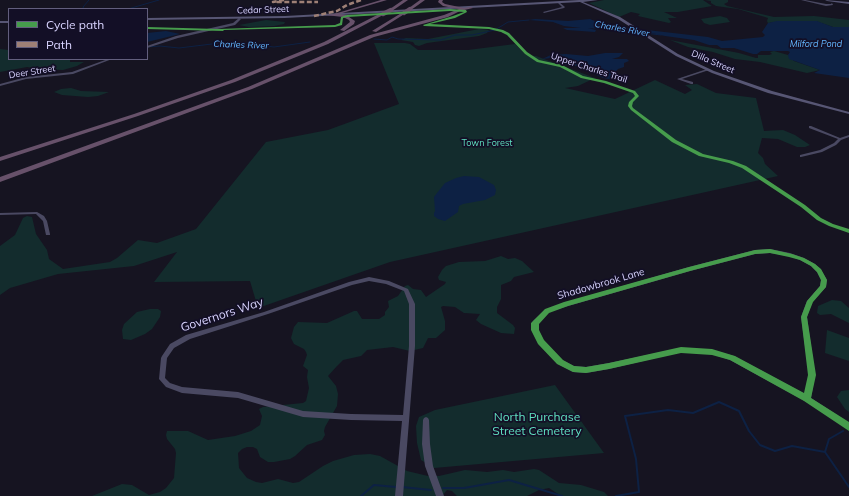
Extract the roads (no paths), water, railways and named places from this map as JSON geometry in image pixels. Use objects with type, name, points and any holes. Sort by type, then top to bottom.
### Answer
[{"type":"highway","points":[[327,15],[385,0]]},
{"type":"highway","points":[[0,159],[163,106],[296,56],[326,43],[391,10],[406,0]]},
{"type":"highway","points":[[319,58],[370,33],[424,0]]},
{"type":"highway","points":[[440,1],[448,6],[464,8]]},
{"type":"highway","points":[[440,1],[441,9]]},
{"type":"highway","points":[[348,14],[348,11],[351,8]]},
{"type":"highway","points":[[0,180],[202,107],[381,32],[443,17],[460,9],[471,8]]},
{"type":"highway","points":[[443,17],[449,12],[447,9]]},
{"type":"highway","points":[[296,56],[348,27],[354,21],[354,14]]},
{"type":"highway","points":[[327,15],[344,16],[354,21]]},
{"type":"main road","name":"Cedar Street","points":[[148,19],[240,19],[471,8],[596,0]]},
{"type":"main road","points":[[827,0],[849,3]]},
{"type":"main road","name":"Dilla Street","points":[[580,1],[617,17],[681,57],[708,70],[770,92],[849,113]]},
{"type":"street","points":[[802,0],[826,5],[832,5],[833,2]]},
{"type":"street","points":[[806,0],[833,2]]},
{"type":"street","points":[[544,12],[564,7],[559,3]]},
{"type":"street","points":[[148,47],[175,38],[234,24],[240,19]]},
{"type":"street","name":"Deer Street","points":[[0,85],[28,78],[69,73],[108,60]]},
{"type":"street","points":[[692,83],[679,78],[708,70]]},
{"type":"street","points":[[810,127],[840,139]]},
{"type":"street","points":[[801,156],[821,151],[835,144],[840,139],[849,136]]},
{"type":"street","points":[[1,213],[37,213],[45,221],[48,234]]},
{"type":"street","name":"Shadowbrook Lane","points":[[770,251],[790,255],[802,259],[812,265],[819,271],[824,280],[823,287],[810,301],[804,317],[812,375],[807,399],[732,358],[702,350],[681,350],[609,366],[581,370],[573,369],[560,362],[541,342],[535,330],[536,323],[547,311],[566,304],[696,267],[755,252],[770,251]]},
{"type":"street","name":"Governors Way","points":[[399,496],[406,418],[412,346],[412,304],[406,290],[387,282],[369,279],[351,283],[266,314],[188,337],[172,346],[164,358],[162,379],[168,385],[182,390],[238,395],[303,414],[406,418]]},
{"type":"street","points":[[807,399],[849,427]]},
{"type":"street","points":[[426,420],[426,444],[429,466],[440,496]]},
{"type":"water","points":[[590,19],[597,22],[621,26],[634,30],[638,33],[599,26],[601,28],[599,29],[588,28],[596,30],[595,32],[567,30],[563,28],[581,28],[564,26],[553,22],[529,20],[568,21]]},
{"type":"water","name":"Milford Pond","points":[[777,21],[817,21],[833,27],[849,27],[849,78],[814,73],[820,70],[789,59],[788,55],[790,52],[788,51],[761,51],[757,54],[753,54],[734,48],[721,48],[717,45],[709,45],[694,40],[642,31],[647,30],[708,37],[722,41],[763,37],[765,35],[762,32],[768,23]]},
{"type":"water","points":[[166,31],[180,34],[148,42],[148,33]]},
{"type":"water","points":[[605,53],[623,53],[619,57],[612,59],[627,59],[629,61],[624,63],[624,67],[618,69],[612,75],[621,75],[625,78],[614,80],[603,78],[577,66],[566,65],[551,58],[542,59],[551,55],[566,54],[588,56]]},
{"type":"water","points":[[464,176],[479,177],[494,185],[496,190],[495,195],[485,200],[459,206],[458,212],[445,221],[438,219],[434,216],[434,197],[445,183]]},
{"type":"waterway","name":"Charles River","points":[[84,8],[89,0]]},
{"type":"waterway","points":[[131,8],[159,0]]},
{"type":"waterway","name":"Charles River","points":[[374,39],[387,40],[392,37],[398,39],[441,40],[455,35],[472,35],[495,30],[508,22],[529,20]]},
{"type":"waterway","name":"Charles River","points":[[645,33],[661,35]]},
{"type":"waterway","name":"Charles River","points":[[148,47],[160,46],[179,48],[220,43],[242,46],[264,44],[266,46],[274,47],[310,42]]},
{"type":"waterway","points":[[616,496],[639,492],[636,459],[625,416],[668,410],[693,413],[719,402],[739,411],[749,431],[760,445],[775,451],[792,446],[825,452]]},
{"type":"waterway","points":[[825,452],[829,439],[843,431]]},
{"type":"waterway","points":[[825,452],[849,487]]},
{"type":"waterway","points":[[443,488],[464,488],[509,480],[562,496]]},
{"type":"waterway","points":[[361,496],[374,485],[396,487]]},
{"type":"waterway","points":[[402,487],[431,490]]},
{"type":"park label","name":"Town Forest","points":[[487,143]]},
{"type":"park label","name":"North Purchase Street Cemetery","points":[[537,424]]}]
